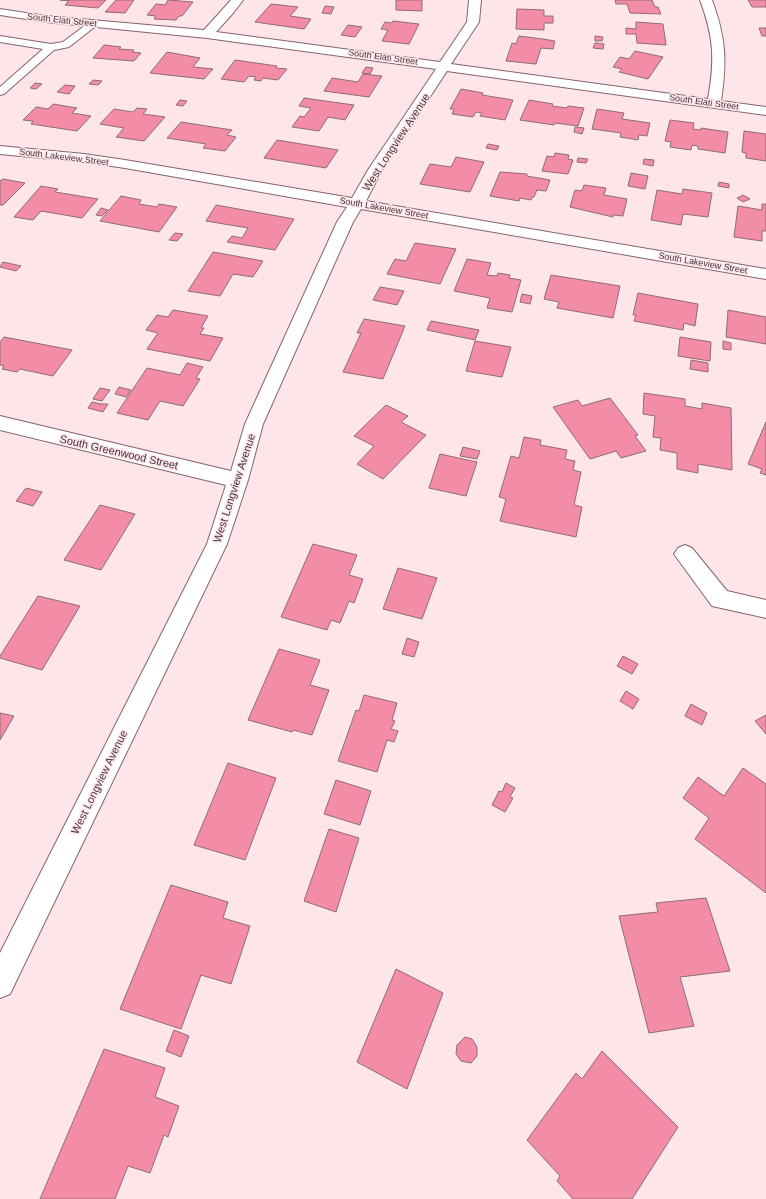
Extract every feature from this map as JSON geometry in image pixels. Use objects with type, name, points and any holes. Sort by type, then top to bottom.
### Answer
[{"type":"street","points":[[206,34],[230,10],[237,0]]},
{"type":"street","name":"West Longview Avenue","points":[[0,984],[217,544],[238,480],[254,424],[345,222],[375,170],[473,22],[475,0]]},
{"type":"street","points":[[706,0],[713,16],[719,39],[720,64],[714,103]]},
{"type":"street","name":"South Elati Street","points":[[0,12],[46,19],[206,34],[766,110]]},
{"type":"street","name":"South Lakeview Street","points":[[0,150],[105,161],[766,274]]},
{"type":"street","name":"South Greenwood Street","points":[[0,423],[238,480]]},
{"type":"street","points":[[685,554],[720,599],[766,609]]},
{"type":"lane","points":[[0,39],[51,46],[66,46],[94,23]]},
{"type":"lane","points":[[0,92],[51,46]]},
{"type":"building","points":[[60,0],[106,0],[98,8],[65,5],[69,1]]},
{"type":"building","points":[[116,0],[134,0],[125,13],[105,12]]},
{"type":"building","points":[[168,0],[193,2],[182,16],[179,16],[176,20],[154,19],[156,16],[147,15],[156,4],[165,5]]},
{"type":"building","points":[[396,0],[422,0],[422,11],[396,10]]},
{"type":"building","points":[[615,0],[652,0],[655,7],[658,7],[661,14],[630,13],[627,4],[616,4]]},
{"type":"building","points":[[748,0],[766,0],[766,7],[752,7]]},
{"type":"building","points":[[271,4],[298,7],[290,16],[311,19],[304,29],[255,22]]},
{"type":"building","points":[[325,6],[334,7],[331,14],[322,13]]},
{"type":"building","points":[[517,9],[544,10],[544,16],[553,16],[553,23],[544,23],[544,30],[516,29]]},
{"type":"building","points":[[393,21],[419,24],[409,44],[382,41],[388,30],[381,29],[385,22],[392,23]]},
{"type":"building","points":[[636,22],[663,24],[666,45],[637,43],[636,34],[626,34],[626,28],[636,29]]},
{"type":"building","points":[[348,25],[362,27],[355,37],[341,35]]},
{"type":"building","points":[[759,28],[766,28],[766,36],[762,36]]},
{"type":"building","points":[[519,36],[555,41],[553,49],[541,48],[536,64],[506,61],[512,43],[516,44]]},
{"type":"building","points":[[595,36],[603,37],[602,41],[595,41]]},
{"type":"building","points":[[595,43],[604,44],[603,49],[593,48]]},
{"type":"building","points":[[104,45],[121,47],[119,49],[134,50],[132,52],[141,53],[134,61],[93,58]]},
{"type":"building","points":[[635,51],[663,57],[648,79],[619,72],[622,69],[613,67],[620,57],[629,59]]},
{"type":"building","points":[[167,52],[200,58],[193,67],[213,69],[204,79],[150,73]]},
{"type":"building","points":[[235,60],[277,66],[276,68],[287,69],[278,80],[263,78],[261,81],[254,80],[256,77],[249,76],[244,82],[221,79]]},
{"type":"building","points":[[366,67],[373,68],[370,74],[362,73]]},
{"type":"building","points":[[363,74],[382,76],[369,97],[324,91],[332,78],[358,82]]},
{"type":"building","points":[[93,80],[102,81],[98,85],[89,84]]},
{"type":"building","points":[[35,83],[42,84],[36,89],[30,88]]},
{"type":"building","points":[[65,85],[75,86],[69,94],[57,92]]},
{"type":"building","points":[[461,89],[483,93],[482,95],[513,100],[505,120],[480,116],[482,113],[476,112],[473,117],[452,114],[454,109],[450,109]]},
{"type":"building","points":[[304,98],[354,105],[345,120],[328,117],[319,131],[292,127],[300,116],[304,117],[311,108],[299,106]]},
{"type":"building","points":[[180,100],[187,101],[183,106],[176,105]]},
{"type":"building","points":[[529,100],[553,104],[552,106],[584,108],[578,126],[555,123],[554,125],[520,120]]},
{"type":"building","points":[[53,104],[77,108],[72,113],[91,116],[77,131],[31,124],[33,121],[23,120],[36,107],[48,109]]},
{"type":"building","points":[[137,108],[147,109],[143,114],[165,117],[144,141],[116,137],[124,128],[100,124],[114,109],[133,112]]},
{"type":"building","points":[[597,109],[624,113],[622,119],[650,123],[647,136],[639,135],[638,140],[620,137],[621,133],[592,129]]},
{"type":"building","points":[[670,120],[694,123],[693,129],[701,130],[701,128],[728,132],[725,153],[698,149],[698,146],[692,145],[691,150],[670,147],[671,142],[665,141]]},
{"type":"building","points":[[181,122],[232,130],[227,135],[236,137],[225,151],[203,148],[206,144],[167,138]]},
{"type":"building","points":[[575,127],[584,128],[582,134],[574,132]]},
{"type":"building","points":[[744,131],[766,134],[766,161],[746,158],[746,153],[742,152]]},
{"type":"building","points":[[277,140],[338,150],[326,168],[264,158]]},
{"type":"building","points":[[488,144],[499,146],[497,150],[486,148]]},
{"type":"building","points":[[555,153],[569,155],[568,159],[573,160],[568,174],[542,171],[547,156],[554,157]]},
{"type":"building","points":[[456,157],[484,162],[470,192],[420,184],[430,164],[451,167]]},
{"type":"building","points":[[578,158],[588,159],[586,163],[577,162]]},
{"type":"building","points":[[644,159],[654,160],[653,166],[643,164]]},
{"type":"building","points":[[500,172],[527,174],[527,176],[550,180],[546,191],[537,190],[531,200],[520,198],[519,201],[490,196]]},
{"type":"building","points":[[631,173],[648,176],[645,189],[628,186]]},
{"type":"building","points":[[3,179],[25,183],[3,205],[0,205],[0,181]]},
{"type":"building","points":[[719,182],[729,184],[729,188],[718,186]]},
{"type":"building","points":[[584,185],[606,188],[604,195],[627,199],[623,216],[613,215],[613,217],[570,207],[575,190],[582,191]]},
{"type":"building","points":[[41,186],[58,189],[55,192],[98,199],[82,218],[41,211],[33,220],[14,217]]},
{"type":"building","points":[[683,189],[712,193],[708,217],[683,214],[681,225],[651,220],[657,190],[682,194]]},
{"type":"building","points":[[743,195],[750,199],[743,202],[737,198]]},
{"type":"building","points":[[121,196],[141,200],[139,204],[157,207],[159,204],[177,207],[159,232],[100,221]]},
{"type":"building","points":[[762,204],[766,204],[766,231],[762,231],[762,241],[734,237],[738,206],[762,210]]},
{"type":"building","points":[[216,205],[294,219],[275,250],[227,242],[232,236],[242,238],[248,228],[206,221]]},
{"type":"building","points":[[101,208],[108,210],[102,216],[96,215]]},
{"type":"building","points":[[175,233],[183,234],[177,241],[169,240]]},
{"type":"building","points":[[415,243],[456,249],[440,284],[387,274],[395,259],[406,261]]},
{"type":"building","points":[[213,252],[263,261],[253,277],[233,274],[220,296],[188,291]]},
{"type":"building","points":[[467,259],[491,263],[487,275],[497,276],[498,273],[510,275],[509,278],[521,280],[512,312],[487,308],[490,298],[454,291]]},
{"type":"building","points":[[3,262],[21,266],[16,271],[0,267]]},
{"type":"building","points":[[551,275],[620,286],[613,318],[557,308],[559,302],[544,299]]},
{"type":"building","points":[[380,287],[404,291],[397,305],[373,300]]},
{"type":"building","points":[[638,293],[698,304],[695,326],[684,323],[683,330],[634,321],[636,315],[633,315]]},
{"type":"building","points":[[522,294],[532,296],[530,304],[520,302]]},
{"type":"building","points":[[173,310],[208,316],[201,328],[204,328],[200,334],[223,338],[210,361],[147,349],[158,333],[146,330],[157,315],[168,317]]},
{"type":"building","points":[[728,310],[766,317],[766,344],[726,337]]},
{"type":"building","points":[[364,319],[405,326],[383,379],[343,372],[361,333],[357,333]]},
{"type":"building","points":[[431,321],[479,330],[475,340],[427,330]]},
{"type":"building","points":[[4,337],[72,350],[53,376],[20,369],[17,372],[2,369],[4,366],[0,365],[0,342]]},
{"type":"building","points":[[680,337],[711,342],[710,361],[678,356]]},
{"type":"building","points":[[475,341],[511,347],[502,377],[466,371]]},
{"type":"building","points":[[723,341],[731,343],[731,350],[723,349]]},
{"type":"building","points":[[691,360],[708,363],[708,372],[690,369]]},
{"type":"building","points":[[187,363],[203,367],[196,378],[200,379],[183,406],[160,401],[148,420],[117,413],[147,368],[180,375]]},
{"type":"building","points":[[119,387],[131,390],[126,397],[115,394]]},
{"type":"building","points":[[100,388],[110,390],[102,401],[93,399]]},
{"type":"building","points":[[644,393],[685,399],[685,406],[702,409],[702,403],[731,408],[732,470],[698,464],[698,473],[677,469],[677,453],[660,450],[661,438],[653,437],[655,416],[643,414]]},
{"type":"building","points":[[610,398],[638,435],[635,436],[646,451],[621,458],[616,451],[590,459],[553,407],[578,400],[582,406]]},
{"type":"building","points":[[92,402],[108,404],[103,412],[88,408]]},
{"type":"building","points":[[386,405],[408,416],[401,422],[426,435],[383,479],[357,464],[374,446],[354,436]]},
{"type":"building","points":[[766,422],[766,475],[760,473],[762,469],[748,464]]},
{"type":"building","points":[[524,437],[541,440],[540,445],[567,450],[565,459],[575,461],[573,470],[581,472],[574,505],[582,507],[576,537],[500,521],[506,499],[499,497],[511,456],[519,458]]},
{"type":"building","points":[[463,447],[480,451],[477,459],[460,456]]},
{"type":"building","points":[[440,454],[477,462],[466,496],[429,488]]},
{"type":"building","points":[[26,488],[42,492],[33,506],[16,501]]},
{"type":"building","points":[[100,505],[135,514],[101,570],[64,560]]},
{"type":"building","points":[[313,544],[357,555],[349,575],[363,579],[354,603],[349,601],[340,623],[331,620],[327,630],[281,617]]},
{"type":"building","points":[[398,568],[437,578],[422,619],[383,609]]},
{"type":"building","points":[[38,596],[80,606],[42,670],[0,658]]},
{"type":"building","points":[[407,638],[419,642],[414,657],[402,654]]},
{"type":"building","points":[[279,649],[320,660],[310,685],[329,690],[312,735],[293,730],[292,732],[248,720]]},
{"type":"building","points":[[623,656],[638,664],[632,674],[617,666]]},
{"type":"building","points":[[626,691],[639,699],[633,709],[620,701]]},
{"type":"building","points":[[364,695],[397,703],[392,720],[395,721],[391,729],[398,731],[394,742],[387,740],[377,772],[338,761],[356,710],[359,711]]},
{"type":"building","points":[[691,704],[707,713],[702,725],[685,716]]},
{"type":"building","points":[[0,713],[14,716],[0,740]]},
{"type":"building","points":[[766,715],[766,734],[755,721]]},
{"type":"building","points":[[228,763],[276,778],[245,860],[194,845]]},
{"type":"building","points":[[743,768],[766,784],[766,893],[695,839],[709,818],[683,798],[698,777],[724,796]]},
{"type":"building","points":[[336,780],[371,791],[360,825],[324,814]]},
{"type":"building","points":[[506,783],[515,788],[510,797],[513,798],[505,812],[492,805],[499,791],[502,792]]},
{"type":"building","points":[[329,829],[359,838],[336,912],[304,901]]},
{"type":"building","points":[[171,885],[228,902],[223,918],[250,926],[231,984],[201,975],[181,1029],[120,1009]]},
{"type":"building","points":[[706,898],[730,971],[680,977],[694,1026],[649,1033],[619,916],[658,912],[656,903]]},
{"type":"building","points":[[396,969],[443,993],[407,1089],[357,1062]]},
{"type":"building","points":[[174,1030],[189,1036],[181,1057],[166,1051]]},
{"type":"building","points":[[465,1037],[472,1039],[477,1047],[477,1056],[471,1063],[461,1061],[456,1054],[457,1045]]},
{"type":"building","points":[[104,1049],[165,1068],[155,1097],[179,1106],[168,1137],[164,1135],[150,1173],[128,1166],[115,1199],[40,1199]]},
{"type":"building","points":[[602,1051],[678,1127],[632,1199],[573,1199],[557,1181],[560,1176],[527,1140],[576,1073],[582,1079]]}]
